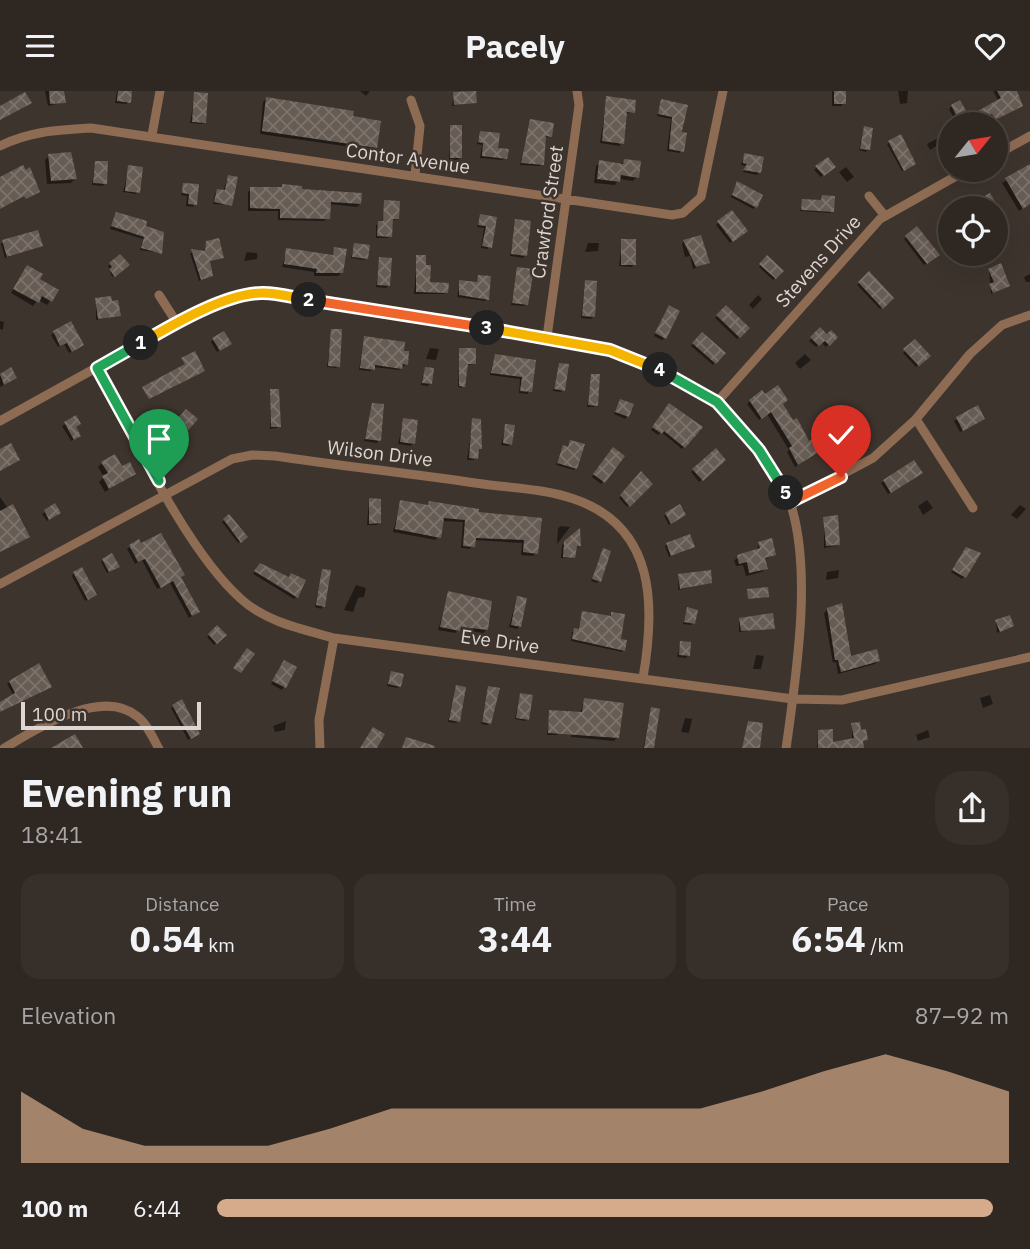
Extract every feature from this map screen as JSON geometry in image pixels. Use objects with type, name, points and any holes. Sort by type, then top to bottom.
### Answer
[{"type":"street","points":[[152,135],[160,91]]},
{"type":"street","name":"Crawford Street","points":[[547,337],[579,106],[577,91]]},
{"type":"street","name":"Contor Avenue","points":[[0,146],[22,135],[47,130],[91,128],[152,135],[252,153],[672,215],[682,213],[701,197],[723,91]]},
{"type":"street","points":[[411,100],[420,126],[415,175]]},
{"type":"street","points":[[1008,149],[1030,137]]},
{"type":"street","name":"Stevens Drive","points":[[717,402],[858,241],[885,216],[946,182]]},
{"type":"street","points":[[869,195],[885,216]]},
{"type":"street","points":[[0,421],[177,323],[237,298],[261,293],[547,337],[610,350],[655,367],[717,402],[759,450],[790,502],[802,571],[793,699],[786,748]]},
{"type":"street","points":[[159,295],[177,323]]},
{"type":"street","points":[[790,502],[873,458],[916,419],[970,354],[1002,325],[1030,315]]},
{"type":"street","name":"Eve Drive","points":[[97,368],[166,493],[220,577],[242,600],[270,618],[334,638],[793,699],[842,700],[1030,657]]},
{"type":"street","points":[[916,419],[973,508]]},
{"type":"street","name":"Wilson Drive","points":[[0,584],[211,468],[252,455],[451,479],[575,499],[611,521],[639,558],[649,585],[651,617],[643,678]]},
{"type":"street","points":[[320,748],[319,720],[334,638]]},
{"type":"street","points":[[3,748],[72,712],[102,706],[117,707],[137,716],[159,748]]},
{"type":"building","points":[[49,91],[64,91],[66,103],[50,104]]},
{"type":"building","points":[[118,91],[132,91],[131,103],[117,101]]},
{"type":"building","points":[[476,91],[477,103],[454,105],[453,92]]},
{"type":"building","points":[[834,91],[846,91],[846,104],[834,104]]},
{"type":"building","points":[[997,91],[1017,91],[1023,106],[1008,114],[976,112],[1001,98]]},
{"type":"building","points":[[25,92],[32,103],[0,120],[0,106]]},
{"type":"building","points":[[194,92],[208,93],[206,123],[192,122]]},
{"type":"building","points":[[606,96],[636,100],[635,113],[627,112],[624,144],[602,141]]},
{"type":"building","points":[[266,97],[354,111],[353,116],[381,121],[377,148],[262,131]]},
{"type":"building","points":[[661,99],[688,105],[682,132],[687,133],[684,152],[669,149],[672,117],[658,114]]},
{"type":"building","points":[[960,100],[967,112],[954,112],[951,105]]},
{"type":"building","points":[[530,119],[554,123],[552,137],[546,136],[544,165],[521,163]]},
{"type":"building","points":[[450,125],[462,125],[462,158],[450,158]]},
{"type":"building","points":[[864,126],[873,128],[870,150],[860,149]]},
{"type":"building","points":[[480,131],[500,133],[498,148],[509,149],[507,159],[482,156],[483,143],[478,142]]},
{"type":"building","points":[[901,134],[916,164],[904,171],[888,141]]},
{"type":"building","points":[[71,152],[77,179],[51,181],[48,154]]},
{"type":"building","points":[[744,153],[764,157],[761,173],[743,170],[747,164],[743,163]]},
{"type":"building","points":[[828,157],[836,167],[824,176],[815,166]]},
{"type":"building","points":[[624,159],[641,161],[639,178],[621,175],[620,182],[597,179],[599,160],[623,164]]},
{"type":"building","points":[[95,161],[108,161],[107,184],[93,183]]},
{"type":"building","points":[[1030,164],[1030,204],[1023,209],[1007,182],[1008,176]]},
{"type":"building","points":[[23,165],[26,170],[30,167],[40,192],[26,199],[24,196],[0,209],[0,177]]},
{"type":"building","points":[[128,165],[143,167],[140,193],[125,191]]},
{"type":"building","points":[[228,175],[238,177],[232,206],[214,202],[217,189],[225,190]]},
{"type":"building","points":[[737,181],[763,195],[757,208],[732,195]]},
{"type":"building","points":[[183,183],[199,184],[197,205],[188,204],[189,194],[182,193]]},
{"type":"building","points":[[282,184],[302,186],[302,189],[362,193],[361,204],[331,202],[330,219],[280,218],[280,209],[250,208],[250,187],[282,187]]},
{"type":"building","points":[[822,195],[835,196],[834,212],[801,210],[802,199],[821,200]]},
{"type":"building","points":[[384,200],[400,201],[399,219],[393,219],[392,237],[377,236],[378,221],[383,221]]},
{"type":"building","points":[[732,210],[748,231],[733,242],[717,221]]},
{"type":"building","points":[[116,212],[147,221],[146,226],[164,232],[162,254],[141,248],[144,237],[111,226]]},
{"type":"building","points":[[480,214],[497,217],[492,248],[482,246],[486,226],[478,225]]},
{"type":"building","points":[[515,219],[531,221],[527,256],[511,254]]},
{"type":"building","points":[[917,226],[938,252],[938,256],[927,264],[905,236]]},
{"type":"building","points":[[38,230],[43,246],[7,257],[2,240]]},
{"type":"building","points":[[701,235],[710,263],[696,267],[683,240]]},
{"type":"building","points":[[219,238],[224,258],[210,261],[213,276],[201,280],[191,249],[205,251],[206,241]]},
{"type":"building","points":[[621,239],[636,239],[636,265],[621,265]]},
{"type":"building","points":[[354,243],[370,245],[368,259],[352,257]]},
{"type":"building","points":[[334,247],[347,249],[343,273],[316,273],[317,269],[284,264],[286,248],[333,255]]},
{"type":"building","points":[[120,254],[130,265],[115,277],[109,269],[112,267],[109,263]]},
{"type":"building","points":[[416,255],[426,255],[426,265],[431,265],[430,282],[449,283],[448,293],[416,292]]},
{"type":"building","points":[[767,255],[784,271],[776,279],[759,264]]},
{"type":"building","points":[[379,257],[392,258],[390,286],[377,285]]},
{"type":"building","points":[[27,265],[43,274],[40,279],[59,290],[52,302],[42,296],[39,303],[13,289]]},
{"type":"building","points":[[1002,266],[1010,286],[993,293],[989,284],[994,282],[988,269]]},
{"type":"building","points":[[517,267],[534,269],[528,305],[512,303]]},
{"type":"building","points":[[869,271],[894,298],[883,309],[858,282]]},
{"type":"building","points":[[478,275],[491,276],[489,300],[459,295],[459,280],[477,282]]},
{"type":"building","points":[[585,280],[597,281],[595,317],[582,316]]},
{"type":"building","points":[[111,296],[112,301],[118,300],[121,316],[98,319],[95,298]]},
{"type":"building","points":[[669,305],[680,311],[666,339],[655,333]]},
{"type":"building","points":[[726,305],[750,328],[740,338],[716,315]]},
{"type":"building","points":[[71,321],[84,345],[72,352],[67,343],[60,346],[53,331]]},
{"type":"building","points":[[820,327],[827,334],[831,330],[838,337],[830,346],[825,341],[819,346],[810,337]]},
{"type":"building","points":[[331,329],[342,329],[340,367],[328,366]]},
{"type":"building","points":[[224,331],[232,344],[220,351],[212,338]]},
{"type":"building","points":[[702,332],[726,353],[716,364],[692,343]]},
{"type":"building","points":[[364,336],[405,342],[404,351],[409,351],[408,365],[403,364],[402,369],[375,365],[375,370],[360,368]]},
{"type":"building","points":[[915,339],[931,356],[919,366],[903,349]]},
{"type":"building","points":[[459,348],[476,348],[476,364],[468,364],[465,387],[459,386]]},
{"type":"building","points":[[195,351],[205,371],[149,399],[142,387],[185,364],[181,358]]},
{"type":"building","points":[[495,354],[536,360],[532,392],[520,391],[522,377],[491,373]]},
{"type":"building","points":[[559,363],[569,364],[565,391],[554,389]]},
{"type":"building","points":[[11,367],[17,378],[4,385],[0,374]]},
{"type":"building","points":[[425,367],[434,368],[432,384],[422,383]]},
{"type":"building","points":[[591,374],[600,374],[598,406],[588,405]]},
{"type":"building","points":[[778,385],[788,400],[783,404],[793,420],[797,418],[809,441],[827,431],[833,443],[798,465],[789,448],[792,446],[771,412],[762,419],[749,400],[762,390],[765,394]]},
{"type":"building","points":[[270,389],[279,389],[281,427],[271,427]]},
{"type":"building","points":[[620,399],[634,404],[629,417],[615,412]]},
{"type":"building","points":[[372,403],[384,404],[381,441],[365,439]]},
{"type":"building","points":[[669,403],[703,427],[685,448],[664,431],[662,434],[652,427]]},
{"type":"building","points":[[978,405],[985,419],[963,431],[956,417]]},
{"type":"building","points":[[186,409],[198,419],[173,448],[161,437]]},
{"type":"building","points":[[76,415],[81,424],[76,427],[81,436],[74,440],[64,422]]},
{"type":"building","points":[[403,418],[418,420],[415,444],[400,442]]},
{"type":"building","points":[[472,418],[481,419],[482,449],[479,449],[478,459],[469,458]]},
{"type":"building","points":[[505,424],[515,425],[512,445],[503,443]]},
{"type":"building","points":[[570,440],[585,444],[577,469],[557,463],[563,445],[568,447]]},
{"type":"building","points":[[11,443],[20,460],[0,471],[0,449]]},
{"type":"building","points":[[613,447],[625,456],[605,483],[593,474]]},
{"type":"building","points":[[716,448],[726,460],[703,481],[692,469]]},
{"type":"building","points":[[115,454],[122,466],[130,462],[136,474],[109,489],[102,476],[108,473],[101,462]]},
{"type":"building","points":[[914,460],[923,473],[891,493],[883,480]]},
{"type":"building","points":[[641,471],[653,484],[630,507],[620,495]]},
{"type":"building","points":[[369,498],[381,499],[381,523],[369,524]]},
{"type":"building","points":[[400,500],[428,505],[429,501],[479,509],[479,512],[542,518],[538,554],[523,552],[524,540],[476,538],[475,547],[463,546],[465,520],[444,518],[441,538],[395,529]]},
{"type":"building","points":[[55,503],[61,513],[49,520],[44,510]]},
{"type":"building","points":[[13,504],[30,537],[0,552],[0,511]]},
{"type":"building","points":[[680,504],[686,515],[671,524],[665,513]]},
{"type":"building","points":[[229,514],[248,537],[241,543],[223,519]]},
{"type":"building","points":[[838,515],[840,545],[826,546],[823,517]]},
{"type":"building","points":[[580,528],[581,546],[577,546],[575,558],[563,557],[564,541]]},
{"type":"building","points":[[161,533],[185,575],[181,577],[200,612],[192,616],[173,581],[161,588],[145,559],[138,562],[129,545],[139,539],[141,543]]},
{"type":"building","points":[[690,534],[695,547],[671,556],[666,543]]},
{"type":"building","points":[[772,538],[776,555],[765,558],[768,569],[749,573],[747,562],[739,564],[737,555],[760,548],[758,542]]},
{"type":"building","points":[[966,547],[981,553],[966,578],[952,570]]},
{"type":"building","points":[[603,548],[611,551],[601,582],[592,579]]},
{"type":"building","points":[[112,553],[120,567],[109,572],[102,559]]},
{"type":"building","points":[[260,563],[289,577],[291,573],[306,580],[298,598],[254,571]]},
{"type":"building","points":[[82,567],[97,595],[88,600],[73,572]]},
{"type":"building","points":[[322,569],[331,570],[325,607],[316,605]]},
{"type":"building","points":[[711,570],[712,583],[680,589],[678,574]]},
{"type":"building","points":[[768,587],[769,597],[748,599],[747,589]]},
{"type":"building","points":[[448,591],[492,601],[488,630],[461,627],[460,631],[440,627]]},
{"type":"building","points":[[517,596],[527,598],[521,627],[511,625]]},
{"type":"building","points":[[842,603],[851,656],[877,649],[880,661],[841,672],[838,660],[835,660],[827,608]]},
{"type":"building","points":[[687,607],[698,610],[695,624],[684,622]]},
{"type":"building","points":[[582,611],[611,616],[611,612],[625,614],[621,639],[627,640],[625,651],[572,639],[574,628],[579,629]]},
{"type":"building","points":[[773,613],[775,629],[741,631],[739,618]]},
{"type":"building","points":[[1010,615],[1014,626],[1000,632],[995,620]]},
{"type":"building","points":[[217,625],[227,635],[217,644],[208,634]]},
{"type":"building","points":[[680,641],[691,642],[690,656],[679,655]]},
{"type":"building","points":[[247,648],[255,654],[241,673],[233,668]]},
{"type":"building","points":[[284,660],[297,667],[286,688],[272,681]]},
{"type":"building","points":[[39,663],[52,687],[0,712],[0,702],[15,693],[9,681]]},
{"type":"building","points":[[391,671],[404,674],[401,687],[388,684]]},
{"type":"building","points":[[456,685],[466,687],[460,722],[449,720]]},
{"type":"building","points":[[488,686],[500,688],[491,724],[482,722]]},
{"type":"building","points":[[520,693],[533,695],[529,720],[516,718]]},
{"type":"building","points":[[584,698],[624,703],[619,738],[548,733],[549,710],[582,712]]},
{"type":"building","points":[[182,699],[200,734],[191,739],[172,705]]},
{"type":"building","points":[[651,707],[660,709],[654,748],[644,748]]},
{"type":"building","points":[[748,721],[763,723],[760,748],[742,748]]},
{"type":"building","points":[[860,722],[861,730],[866,729],[868,740],[863,741],[864,748],[818,748],[818,730],[833,729],[833,742],[854,738],[851,723]]},
{"type":"building","points":[[373,727],[385,734],[377,748],[360,748]]},
{"type":"building","points":[[75,734],[83,748],[51,748]]},
{"type":"building","points":[[406,737],[435,746],[402,748]]},
{"type":"route","points":[[159,481],[97,368],[177,323],[237,298],[261,293],[547,337],[610,350],[655,367],[717,402],[759,450],[781,482],[790,502],[841,477]]}]
